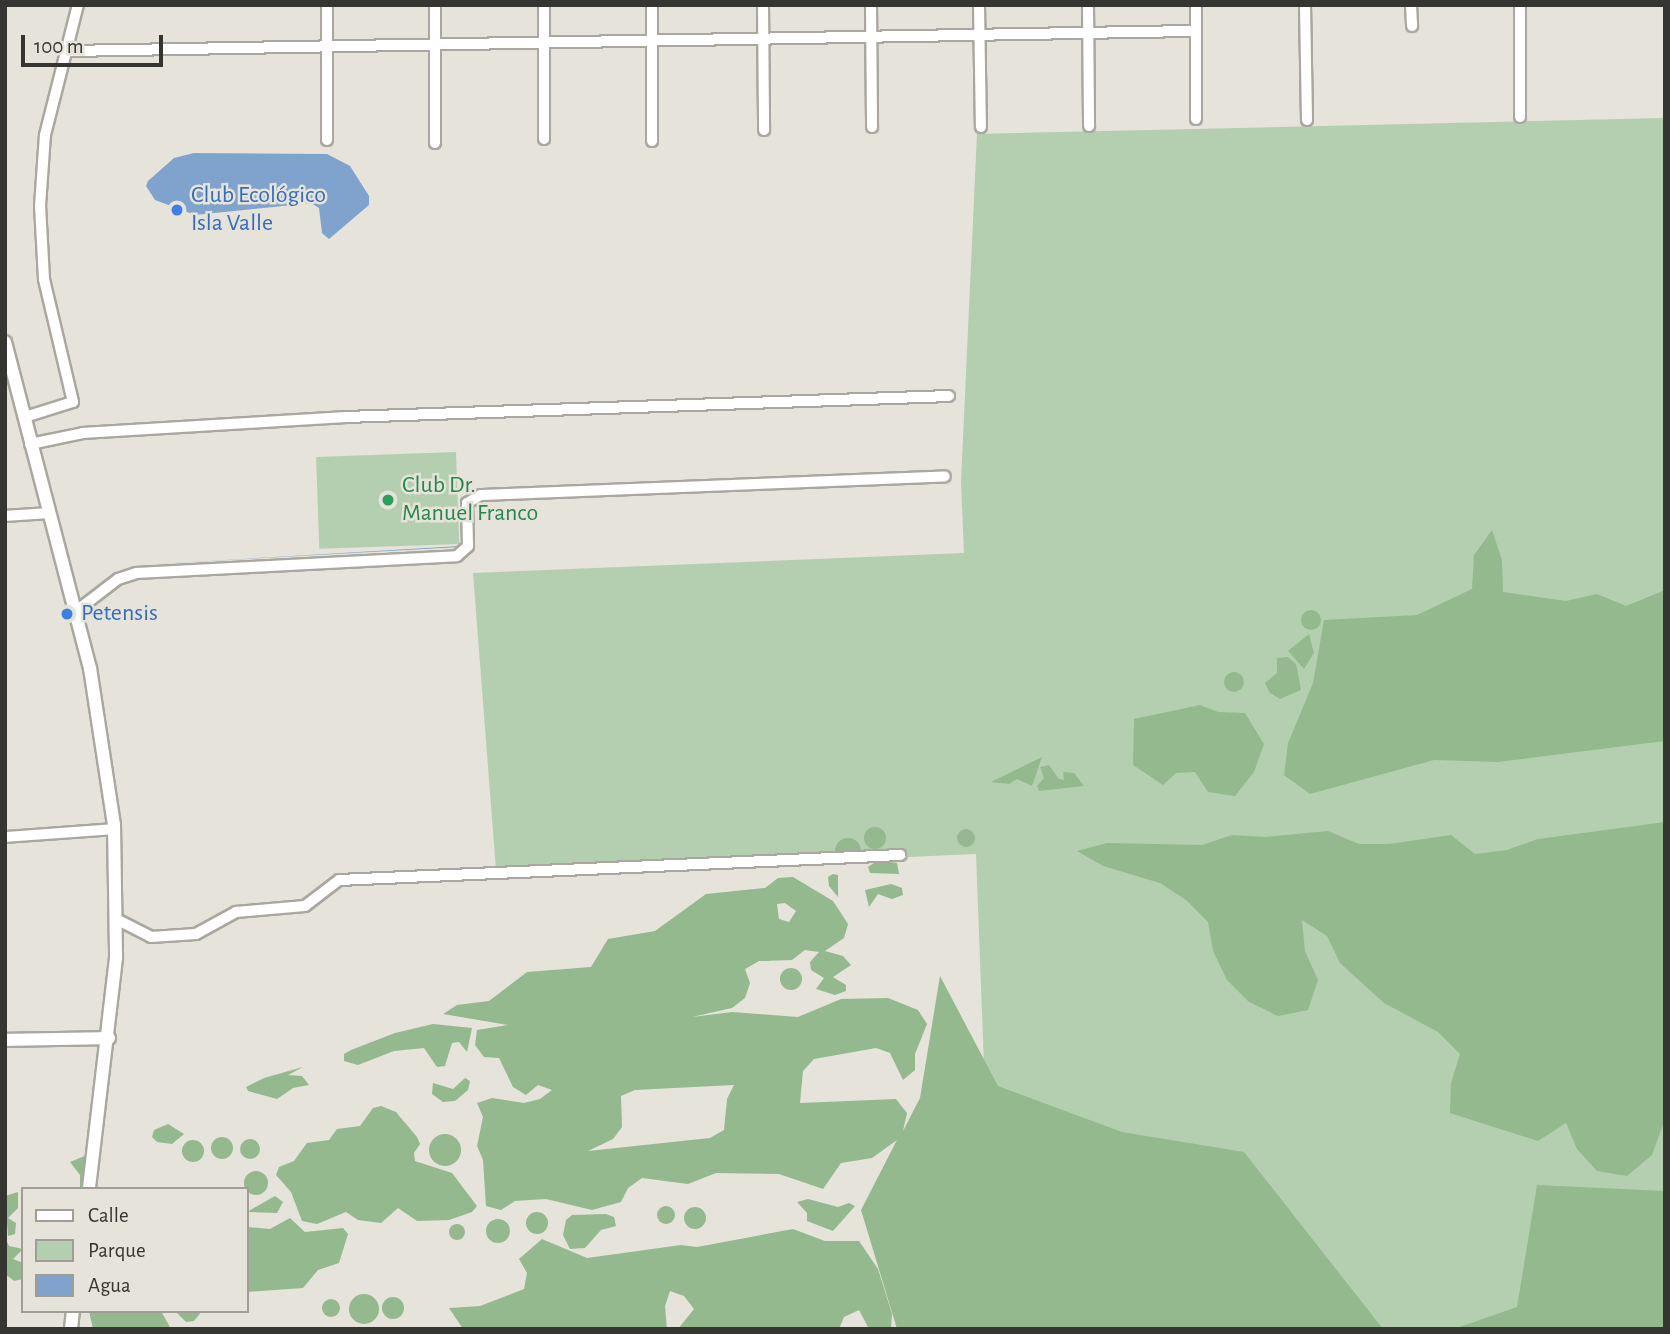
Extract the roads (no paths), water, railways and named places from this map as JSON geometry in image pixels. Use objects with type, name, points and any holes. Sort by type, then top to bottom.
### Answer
[{"type":"street","points":[[25,417],[73,402],[44,279],[40,206],[45,135],[78,5]]},
{"type":"street","points":[[327,5],[327,140]]},
{"type":"street","points":[[435,5],[435,143]]},
{"type":"street","points":[[544,5],[544,139]]},
{"type":"street","points":[[652,5],[652,141]]},
{"type":"street","points":[[763,5],[764,130]]},
{"type":"street","points":[[871,5],[872,127]]},
{"type":"street","points":[[979,5],[981,127]]},
{"type":"street","points":[[1088,5],[1089,126]]},
{"type":"street","points":[[1196,5],[1196,119]]},
{"type":"street","points":[[1305,5],[1307,120]]},
{"type":"street","points":[[1411,5],[1412,26]]},
{"type":"street","points":[[1520,5],[1520,117]]},
{"type":"street","points":[[68,51],[1196,31]]},
{"type":"street","points":[[5,342],[90,668],[114,830],[118,920],[109,1038],[89,1187]]},
{"type":"street","points":[[30,444],[83,433],[346,417],[948,396]]},
{"type":"street","points":[[75,612],[118,579],[136,573],[457,556],[468,546],[467,503],[481,495],[945,476]]},
{"type":"street","points":[[5,516],[49,513]]},
{"type":"street","points":[[5,837],[114,830]]},
{"type":"street","points":[[118,920],[151,937],[196,934],[236,912],[305,906],[339,880],[900,855]]},
{"type":"street","points":[[5,1040],[109,1038]]},
{"type":"water","points":[[194,153],[327,154],[350,166],[369,196],[369,205],[329,239],[322,233],[319,208],[311,203],[195,215],[155,200],[146,186],[148,181],[174,158]]},
{"type":"water","points":[[460,546],[460,547],[141,565]]},
{"type":"place","name":"Club Ecológico Isla Valle","points":[[177,210]]},
{"type":"place","name":"Club Dr. Manuel Franco","points":[[388,500]]},
{"type":"place","name":"Petensis","points":[[67,614]]}]
